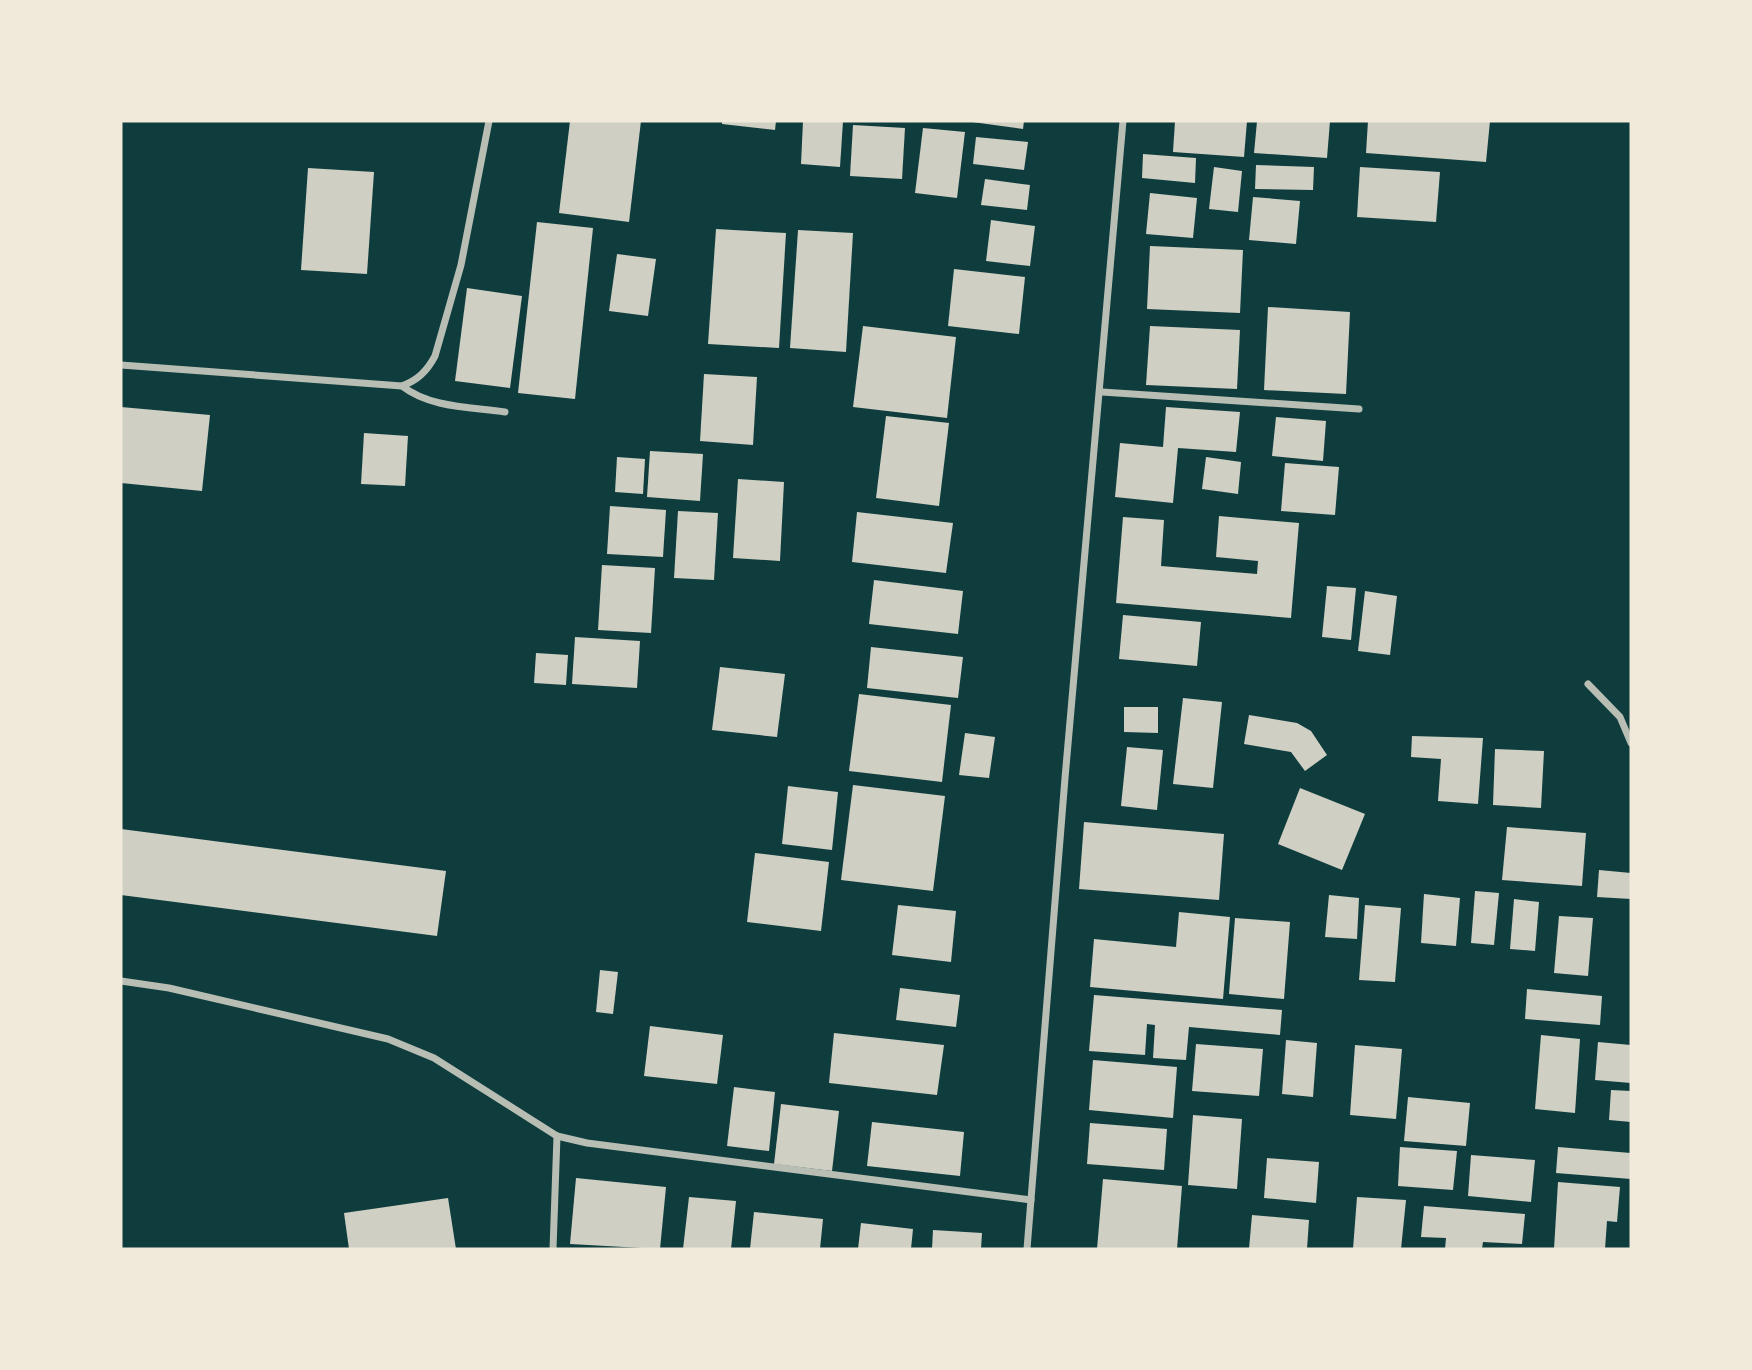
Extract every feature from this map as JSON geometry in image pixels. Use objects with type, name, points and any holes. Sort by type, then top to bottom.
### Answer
[{"type":"street","points":[[121,365],[402,386],[415,381],[428,369],[435,356],[461,265],[489,121]]},
{"type":"street","points":[[1027,1249],[1068,738],[1102,392],[1124,121]]},
{"type":"street","points":[[402,386],[424,400],[505,412]]},
{"type":"street","points":[[1102,392],[1359,409]]},
{"type":"street","points":[[1588,684],[1620,717],[1631,743]]},
{"type":"street","points":[[121,981],[169,988],[388,1040],[434,1058],[557,1136],[587,1143],[1031,1200]]},
{"type":"street","points":[[553,1249],[557,1136]]},
{"type":"building","points":[[570,121],[641,121],[629,222],[559,213]]},
{"type":"building","points":[[722,121],[776,121],[775,130],[722,124]]},
{"type":"building","points":[[803,121],[843,121],[840,167],[801,164]]},
{"type":"building","points":[[965,121],[1024,121],[1023,129]]},
{"type":"building","points":[[1175,121],[1247,121],[1244,157],[1173,152]]},
{"type":"building","points":[[1257,121],[1330,121],[1327,158],[1254,153]]},
{"type":"building","points":[[1368,121],[1490,121],[1486,162],[1366,153]]},
{"type":"building","points":[[853,125],[905,128],[902,179],[850,176]]},
{"type":"building","points":[[923,128],[965,132],[957,198],[915,193]]},
{"type":"building","points":[[976,137],[1028,142],[1024,170],[973,164]]},
{"type":"building","points":[[1143,154],[1196,158],[1195,183],[1142,178]]},
{"type":"building","points":[[1256,165],[1314,167],[1313,190],[1255,189]]},
{"type":"building","points":[[1214,167],[1242,171],[1238,212],[1209,209]]},
{"type":"building","points":[[1360,167],[1440,172],[1436,222],[1357,217]]},
{"type":"building","points":[[308,168],[374,172],[367,274],[301,270]]},
{"type":"building","points":[[985,179],[1030,185],[1027,210],[981,205]]},
{"type":"building","points":[[1150,193],[1197,198],[1193,238],[1146,234]]},
{"type":"building","points":[[1253,197],[1300,201],[1296,244],[1249,240]]},
{"type":"building","points":[[991,220],[1035,226],[1030,266],[986,261]]},
{"type":"building","points":[[537,222],[593,228],[575,399],[518,393]]},
{"type":"building","points":[[716,229],[786,233],[779,348],[708,344]]},
{"type":"building","points":[[798,230],[853,233],[846,352],[790,348]]},
{"type":"building","points":[[1150,246],[1243,250],[1240,313],[1147,309]]},
{"type":"building","points":[[617,254],[656,259],[648,316],[609,311]]},
{"type":"building","points":[[954,269],[1025,277],[1019,334],[948,326]]},
{"type":"building","points":[[467,288],[522,296],[510,388],[455,381]]},
{"type":"building","points":[[1268,307],[1350,312],[1346,394],[1264,390]]},
{"type":"building","points":[[863,326],[956,337],[947,418],[853,407]]},
{"type":"building","points":[[1150,326],[1240,330],[1237,389],[1146,385]]},
{"type":"building","points":[[704,374],[757,377],[753,445],[700,441]]},
{"type":"building","points":[[121,407],[210,415],[202,491],[121,483]]},
{"type":"building","points":[[1166,407],[1240,412],[1236,452],[1178,448],[1173,503],[1115,497],[1120,443],[1163,447]]},
{"type":"building","points":[[886,416],[949,423],[939,506],[876,498]]},
{"type":"building","points":[[1276,417],[1326,421],[1323,461],[1272,456]]},
{"type":"building","points":[[364,433],[408,436],[405,486],[361,484]]},
{"type":"building","points":[[650,451],[703,454],[700,501],[647,497]]},
{"type":"building","points":[[617,457],[645,459],[643,494],[615,492]]},
{"type":"building","points":[[1206,457],[1241,462],[1238,494],[1202,489]]},
{"type":"building","points":[[1285,463],[1339,467],[1335,515],[1281,511]]},
{"type":"building","points":[[738,479],[784,482],[780,561],[733,558]]},
{"type":"building","points":[[610,506],[666,510],[663,557],[607,554]]},
{"type":"building","points":[[678,511],[718,513],[714,580],[674,578]]},
{"type":"building","points":[[857,512],[953,523],[946,573],[852,562]]},
{"type":"building","points":[[1219,516],[1299,523],[1291,618],[1116,603],[1123,517],[1164,520],[1161,566],[1257,574],[1258,561],[1216,557]]},
{"type":"building","points":[[602,565],[655,568],[651,633],[598,630]]},
{"type":"building","points":[[874,580],[963,591],[958,634],[869,624]]},
{"type":"building","points":[[1327,586],[1356,588],[1351,640],[1322,637]]},
{"type":"building","points":[[1365,591],[1397,596],[1390,655],[1358,651]]},
{"type":"building","points":[[1123,615],[1201,622],[1197,666],[1119,659]]},
{"type":"building","points":[[575,637],[640,641],[637,688],[572,684]]},
{"type":"building","points":[[871,647],[963,657],[958,698],[867,688]]},
{"type":"building","points":[[536,653],[568,655],[566,685],[534,683]]},
{"type":"building","points":[[720,667],[785,674],[777,737],[712,730]]},
{"type":"building","points":[[859,694],[951,705],[942,782],[849,771]]},
{"type":"building","points":[[1183,698],[1222,702],[1213,788],[1173,784]]},
{"type":"building","points":[[1124,707],[1158,707],[1158,733],[1124,732]]},
{"type":"building","points":[[1249,715],[1297,723],[1311,731],[1327,755],[1305,771],[1291,752],[1244,744]]},
{"type":"building","points":[[965,733],[995,737],[989,778],[959,775]]},
{"type":"building","points":[[1412,736],[1483,738],[1478,804],[1438,801],[1441,759],[1411,757]]},
{"type":"building","points":[[1127,747],[1163,750],[1157,810],[1121,806]]},
{"type":"building","points":[[1495,749],[1544,751],[1541,808],[1493,805]]},
{"type":"building","points":[[853,785],[945,796],[933,891],[841,880]]},
{"type":"building","points":[[788,786],[838,792],[832,850],[782,844]]},
{"type":"building","points":[[1300,788],[1365,814],[1342,870],[1278,844]]},
{"type":"building","points":[[1084,822],[1224,834],[1219,900],[1079,889]]},
{"type":"building","points":[[1507,827],[1586,833],[1582,886],[1502,880]]},
{"type":"building","points":[[121,829],[446,871],[437,936],[121,895]]},
{"type":"building","points":[[755,853],[829,862],[821,931],[747,922]]},
{"type":"building","points":[[1599,870],[1631,873],[1631,899],[1597,897]]},
{"type":"building","points":[[1475,891],[1499,893],[1494,945],[1471,943]]},
{"type":"building","points":[[1424,894],[1460,898],[1456,946],[1421,943]]},
{"type":"building","points":[[1329,895],[1359,898],[1357,939],[1325,937]]},
{"type":"building","points":[[1514,899],[1539,902],[1535,951],[1510,949]]},
{"type":"building","points":[[898,905],[956,911],[951,962],[892,955]]},
{"type":"building","points":[[1365,905],[1401,908],[1395,982],[1359,980]]},
{"type":"building","points":[[1179,912],[1230,917],[1223,999],[1090,987],[1094,939],[1176,947]]},
{"type":"building","points":[[1559,916],[1593,918],[1588,976],[1554,973]]},
{"type":"building","points":[[1235,918],[1290,922],[1284,999],[1229,994]]},
{"type":"building","points":[[600,970],[618,972],[613,1014],[596,1012]]},
{"type":"building","points":[[900,988],[960,995],[956,1027],[896,1020]]},
{"type":"building","points":[[1527,989],[1602,996],[1600,1025],[1525,1019]]},
{"type":"building","points":[[1094,995],[1282,1010],[1280,1035],[1189,1027],[1186,1060],[1153,1058],[1155,1025],[1147,1024],[1145,1055],[1089,1051]]},
{"type":"building","points":[[650,1026],[723,1035],[717,1084],[644,1076]]},
{"type":"building","points":[[834,1033],[944,1045],[937,1095],[829,1083]]},
{"type":"building","points":[[1541,1035],[1580,1039],[1575,1113],[1535,1109]]},
{"type":"building","points":[[1286,1040],[1317,1043],[1313,1097],[1282,1094]]},
{"type":"building","points":[[1598,1042],[1631,1045],[1631,1083],[1595,1080]]},
{"type":"building","points":[[1196,1044],[1263,1049],[1259,1096],[1192,1091]]},
{"type":"building","points":[[1355,1045],[1402,1049],[1396,1119],[1350,1115]]},
{"type":"building","points":[[1093,1060],[1177,1067],[1173,1118],[1089,1110]]},
{"type":"building","points":[[734,1087],[775,1092],[769,1151],[727,1146]]},
{"type":"building","points":[[1611,1090],[1631,1091],[1631,1122],[1609,1120]]},
{"type":"building","points":[[1408,1097],[1470,1103],[1466,1146],[1404,1141]]},
{"type":"building","points":[[781,1104],[839,1111],[832,1171],[774,1164]]},
{"type":"building","points":[[1193,1115],[1242,1119],[1237,1189],[1188,1185]]},
{"type":"building","points":[[872,1122],[964,1132],[960,1176],[867,1166]]},
{"type":"building","points":[[1090,1123],[1167,1129],[1164,1170],[1087,1164]]},
{"type":"building","points":[[1400,1147],[1457,1151],[1453,1190],[1398,1186]]},
{"type":"building","points":[[1558,1147],[1631,1153],[1631,1179],[1556,1173]]},
{"type":"building","points":[[1471,1155],[1535,1160],[1531,1202],[1468,1196]]},
{"type":"building","points":[[1267,1158],[1319,1162],[1316,1203],[1264,1198]]},
{"type":"building","points":[[576,1178],[666,1187],[660,1249],[570,1244]]},
{"type":"building","points":[[1103,1179],[1182,1186],[1177,1249],[1097,1249]]},
{"type":"building","points":[[1558,1182],[1620,1187],[1617,1222],[1607,1221],[1605,1249],[1554,1249]]},
{"type":"building","points":[[689,1197],[736,1201],[731,1249],[683,1249]]},
{"type":"building","points":[[1357,1197],[1406,1200],[1401,1249],[1353,1249]]},
{"type":"building","points":[[448,1198],[456,1249],[349,1249],[344,1213]]},
{"type":"building","points":[[1424,1206],[1525,1214],[1522,1244],[1483,1242],[1482,1249],[1445,1249],[1446,1238],[1421,1237]]},
{"type":"building","points":[[754,1212],[823,1219],[820,1249],[750,1249]]},
{"type":"building","points":[[1252,1215],[1309,1220],[1307,1249],[1249,1249]]},
{"type":"building","points":[[861,1223],[913,1229],[911,1249],[858,1249]]},
{"type":"building","points":[[933,1230],[982,1233],[981,1249],[932,1249]]}]
